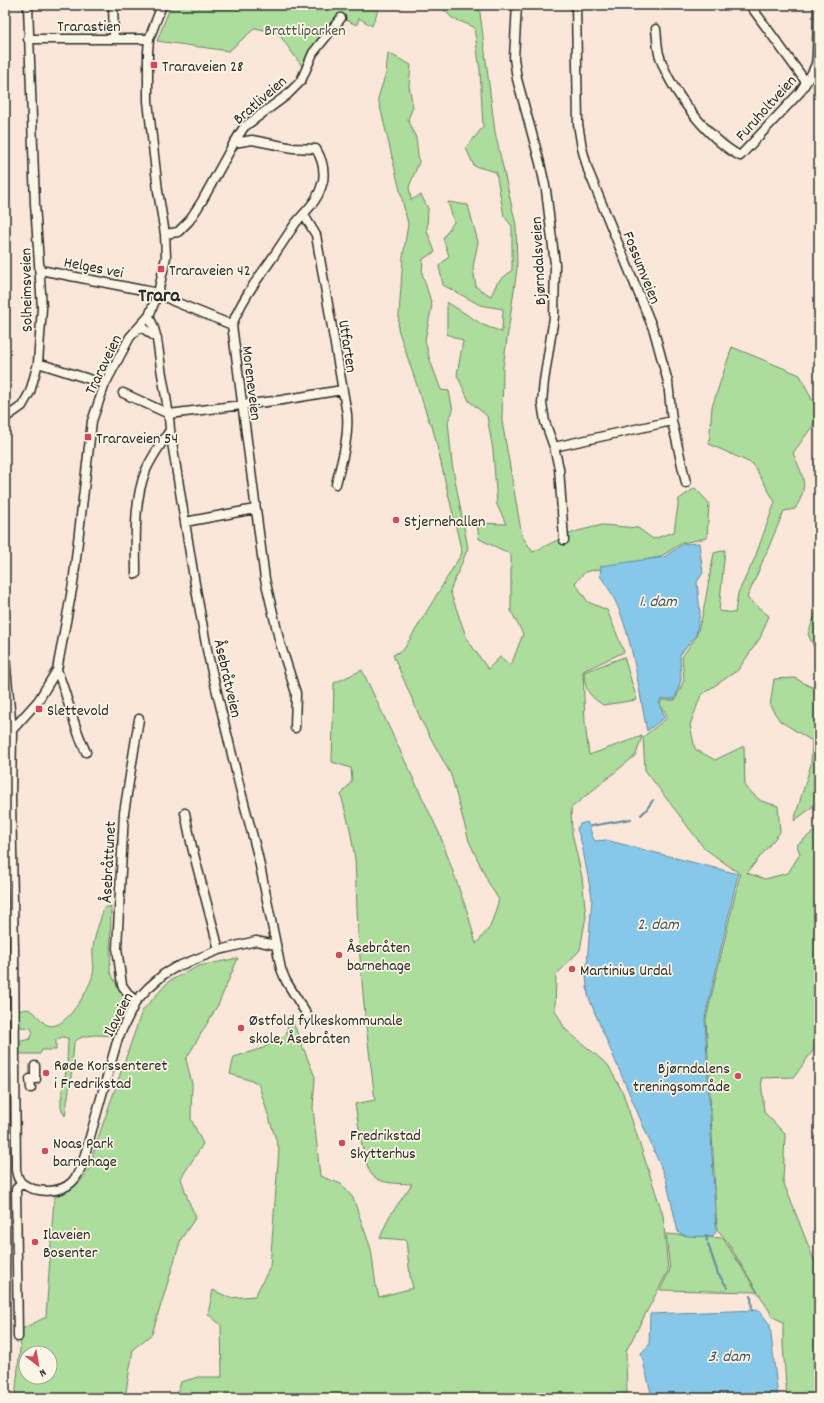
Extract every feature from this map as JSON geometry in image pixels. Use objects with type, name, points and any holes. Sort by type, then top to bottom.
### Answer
[{"type":"street","name":"Solheimsveien","points":[[5,418],[22,406],[30,392],[38,363],[42,308],[34,204],[28,5]]},
{"type":"street","points":[[113,5],[114,39]]},
{"type":"street","name":"Traraveien","points":[[8,732],[38,701],[57,670],[73,584],[92,421],[105,384],[130,337],[150,316],[158,293],[166,257],[165,234],[158,191],[148,101],[149,39],[162,5]]},
{"type":"street","name":"Bjørndalsveien","points":[[517,5],[514,58],[517,79],[546,190],[555,264],[554,317],[542,403],[545,422],[554,447],[560,479],[564,540]]},
{"type":"street","name":"Fossumveien","points":[[576,5],[578,124],[582,148],[588,170],[654,331],[668,382],[672,421],[686,483]]},
{"type":"street","points":[[750,5],[806,82]]},
{"type":"street","name":"Furuholtveien","points":[[656,29],[659,54],[671,80],[692,112],[711,134],[729,150],[740,156],[800,92],[812,73],[816,64],[818,5]]},
{"type":"street","name":"Bratliveien","points":[[165,234],[178,232],[189,221],[216,178],[244,127],[287,95],[301,81],[313,53],[341,18]]},
{"type":"street","name":"Trarastien","points":[[28,39],[149,39]]},
{"type":"street","name":"Moreneveien","points":[[234,144],[252,140],[293,148],[316,149],[322,160],[323,180],[314,203],[296,222],[252,286],[237,311],[232,325],[265,578],[280,643],[296,693],[295,728]]},
{"type":"street","name":"Utfarten","points":[[304,215],[316,235],[348,427],[346,444],[336,484]]},
{"type":"street","name":"Helges vei","points":[[40,270],[158,293],[173,301],[232,325]]},
{"type":"street","name":"Åsebråtveien","points":[[150,316],[156,328],[170,430],[208,655],[258,856],[281,969],[286,981],[307,1015]]},
{"type":"street","points":[[140,326],[157,338]]},
{"type":"street","points":[[38,363],[105,384]]},
{"type":"street","points":[[123,393],[169,414],[282,400],[342,390]]},
{"type":"street","points":[[554,447],[672,421]]},
{"type":"street","points":[[136,574],[137,511],[142,485],[146,470],[170,430]]},
{"type":"street","points":[[185,522],[255,509]]},
{"type":"street","points":[[5,657],[8,732],[8,799],[14,951],[16,1170],[18,1178],[22,1183],[16,1190],[18,1337]]},
{"type":"street","points":[[57,670],[65,690],[78,736],[86,752]]},
{"type":"street","name":"Åsebråttunet","points":[[136,1002],[122,985],[116,948],[124,813],[139,719]]},
{"type":"street","points":[[185,813],[192,847],[220,950]]},
{"type":"street","name":"Ilaveien","points":[[22,1183],[37,1190],[47,1191],[62,1188],[73,1180],[80,1168],[86,1151],[118,1038],[136,1002],[148,988],[164,974],[188,962],[220,950],[256,941],[276,945]]},
{"type":"street","points":[[30,1088],[30,1079],[35,1078],[35,1066]]},
{"type":"green space","name":"Brattliparken","points":[[171,5],[380,5],[372,26],[359,18],[357,25],[344,19],[304,69],[278,33],[255,28],[229,51],[157,41]]},
{"type":"green space","points":[[439,5],[479,5],[495,132],[516,225],[517,269],[503,367],[502,421],[522,536],[533,552],[574,532],[602,525],[638,528],[653,539],[674,532],[679,499],[695,488],[709,503],[707,538],[682,543],[660,557],[585,572],[575,583],[588,602],[607,610],[624,652],[583,671],[585,723],[589,755],[642,736],[636,755],[571,808],[572,833],[582,877],[586,916],[580,950],[556,975],[555,1010],[565,1029],[608,1065],[623,1093],[663,1215],[668,1271],[626,1351],[627,1398],[176,1398],[181,1382],[198,1377],[222,1377],[221,1325],[208,1314],[213,1290],[230,1298],[255,1296],[270,1267],[279,1149],[258,1083],[230,1074],[234,1057],[263,1048],[286,1035],[290,1015],[315,1077],[313,1108],[320,1176],[341,1184],[353,1198],[371,1249],[379,1297],[413,1288],[410,1276],[406,1240],[380,1238],[389,1217],[412,1184],[381,1181],[373,1176],[369,1171],[359,1131],[355,1104],[375,1100],[365,1017],[358,934],[355,859],[350,829],[341,795],[352,781],[351,768],[332,762],[334,683],[362,670],[440,835],[468,914],[476,944],[490,927],[499,900],[488,882],[469,841],[451,775],[422,722],[393,655],[404,649],[462,553],[432,425],[429,421],[398,329],[403,257],[408,224],[378,98],[386,73],[388,53],[411,65],[409,86],[413,107],[408,119],[416,138],[419,162],[409,187],[411,200],[421,195],[428,208],[427,231],[435,252],[423,259],[422,273],[432,305],[425,340],[429,357],[441,390],[449,391],[453,411],[448,421],[452,464],[468,548],[450,591],[467,639],[488,669],[500,657],[511,665],[523,634],[511,611],[511,554],[479,539],[477,523],[506,524],[497,505],[493,450],[487,416],[469,401],[457,375],[463,341],[447,334],[447,302],[483,325],[502,332],[503,309],[480,305],[443,285],[439,266],[449,256],[443,238],[454,222],[448,202],[468,205],[478,242],[473,267],[476,287],[491,296],[497,283],[512,270],[512,226],[504,216],[496,172],[474,166],[466,148],[483,127],[480,70],[474,27],[452,18]]},
{"type":"green space","points":[[732,347],[800,375],[819,414],[819,417],[793,453],[800,468],[804,487],[800,500],[795,509],[784,511],[747,598],[769,616],[760,638],[738,670],[701,695],[690,725],[695,749],[715,760],[744,746],[745,787],[761,801],[778,806],[780,832],[747,873],[765,879],[788,873],[800,854],[797,845],[813,832],[819,833],[819,1031],[814,1049],[794,1077],[761,1078],[764,1112],[785,1134],[783,1181],[819,1273],[819,1398],[787,1398],[783,1345],[783,1322],[773,1317],[728,1243],[717,1229],[706,1019],[740,874],[704,848],[645,770],[643,737],[668,717],[660,704],[662,700],[675,700],[684,680],[682,657],[696,637],[703,613],[714,553],[725,550],[719,611],[735,613],[738,593],[754,560],[775,502],[753,464],[709,444],[712,407]]},
{"type":"green space","points":[[818,606],[819,608],[819,658],[808,634]]},
{"type":"green space","points":[[624,657],[637,700],[603,705],[588,692],[584,672]]},
{"type":"green space","points":[[795,678],[811,687],[819,686],[819,795],[811,808],[794,821],[811,764],[812,741],[780,721],[770,706],[774,679]]},
{"type":"green space","points":[[111,906],[110,972],[126,1001],[112,1036],[87,1036],[74,1042],[72,1070],[65,1116],[61,1108],[61,1100],[67,1066],[68,1038],[62,1037],[56,1040],[56,1050],[42,1050],[40,1054],[18,1053],[19,1040],[22,1041],[30,1039],[33,1033],[31,1028],[20,1027],[19,1011],[25,1009],[30,1010],[50,1026],[61,1022],[73,1011],[84,995],[91,980],[94,971],[93,945],[104,908]]},
{"type":"green space","points":[[238,958],[218,1005],[186,1059],[192,1084],[191,1119],[203,1144],[181,1178],[188,1200],[196,1217],[181,1239],[152,1334],[133,1349],[125,1398],[15,1398],[18,1368],[18,1385],[58,1385],[58,1345],[20,1345],[22,1329],[46,1317],[54,1198],[80,1182],[89,1170],[96,1144],[142,1011],[169,981],[199,966]]},
{"type":"green space","points":[[666,1234],[723,1238],[757,1292],[660,1290],[670,1270]]},
{"type":"water","name":"1. dam","points":[[699,543],[703,573],[697,582],[700,612],[696,635],[680,655],[681,680],[675,699],[661,699],[659,703],[665,717],[647,731],[636,671],[626,629],[611,592],[600,576],[601,566],[664,557],[683,544]]},
{"type":"water","name":"2. dam","points":[[587,822],[595,841],[606,840],[738,874],[705,1018],[716,1232],[712,1237],[690,1236],[678,1232],[666,1179],[588,995],[586,977],[592,898],[582,845],[577,828],[580,824]]},
{"type":"water","name":"3. dam","points":[[759,1310],[770,1325],[778,1398],[649,1398],[651,1393],[641,1353],[649,1345],[650,1314]]},
{"type":"waterway","points":[[641,815],[653,800]]},
{"type":"waterway","points":[[591,826],[631,819]]},
{"type":"waterway","points":[[706,1236],[707,1241]]},
{"type":"waterway","points":[[708,1244],[718,1274],[728,1288]]},
{"type":"waterway","points":[[751,1296],[752,1310]]},
{"type":"place","name":"Traraveien 28","points":[[154,65]]},
{"type":"place","name":"Traraveien 42","points":[[161,269]]},
{"type":"place","name":"Traraveien 54","points":[[88,437]]},
{"type":"place","name":"Stjernehallen","points":[[396,520]]},
{"type":"place","name":"Slettevold","points":[[39,709]]},
{"type":"place","name":"Åsebråten barnehage","points":[[339,955]]},
{"type":"place","name":"Martinius Urdal","points":[[572,969]]},
{"type":"place","name":"Østfold fylkeskommunale skole, Åsebråten","points":[[241,1028]]},
{"type":"place","name":"Røde Korssenteret i Fredrikstad","points":[[46,1073]]},
{"type":"place","name":"Bjørndalens treningsområde","points":[[738,1076]]},
{"type":"place","name":"Fredrikstad Skytterhus","points":[[342,1143]]},
{"type":"place","name":"Noas Park barnehage","points":[[45,1151]]},
{"type":"place","name":"Ilaveien Bosenter","points":[[35,1242]]},
{"type":"district","name":"Trara","points":[[159,294]]}]
